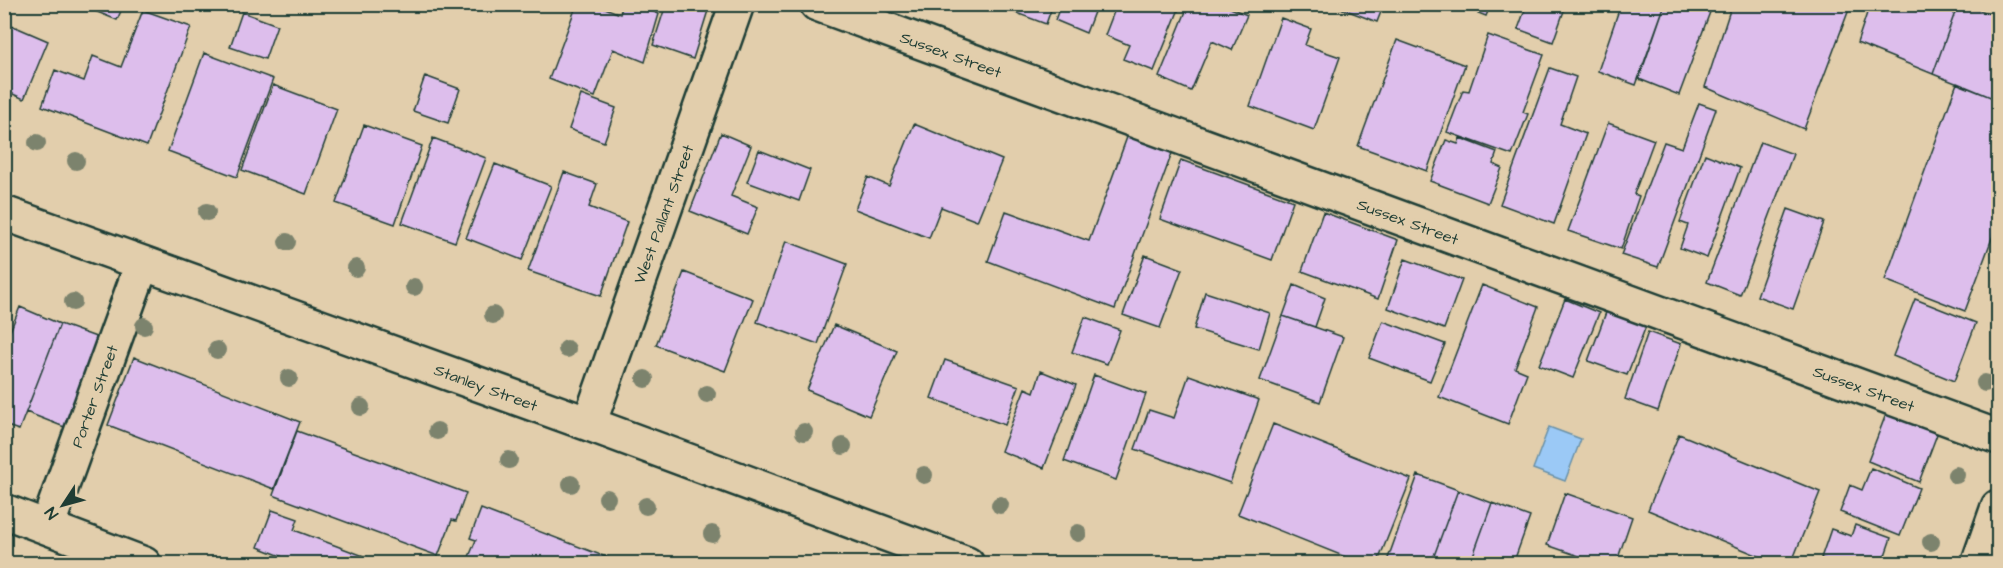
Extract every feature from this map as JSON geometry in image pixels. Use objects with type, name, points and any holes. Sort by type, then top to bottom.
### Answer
[{"type":"street","name":"West Pallant Street","points":[[589,424],[737,4]]},
{"type":"street","name":"Sussex Street","points":[[817,4],[1998,437]]},
{"type":"street","name":"Stanley Street","points":[[4,213],[589,424],[967,564]]},
{"type":"street","name":"Porter Street","points":[[47,527],[141,264]]},
{"type":"street","points":[[1978,564],[1998,507]]},
{"type":"street","points":[[4,511],[144,564]]},
{"type":"water","points":[[1549,427],[1581,439],[1565,481],[1533,469]]},
{"type":"building","points":[[88,4],[124,4],[117,20],[90,9],[91,6]]},
{"type":"building","points":[[577,4],[595,4],[620,14],[623,4],[634,4],[659,14],[645,62],[613,49],[595,97],[549,79]]},
{"type":"building","points":[[666,4],[710,4],[693,59],[653,45]]},
{"type":"building","points":[[992,4],[1053,4],[1046,24]]},
{"type":"building","points":[[1061,4],[1097,4],[1086,33],[1055,20]]},
{"type":"building","points":[[1117,4],[1181,4],[1154,71],[1123,59],[1129,45],[1105,35]]},
{"type":"building","points":[[1189,4],[1221,4],[1247,15],[1232,50],[1212,41],[1191,91],[1159,77]]},
{"type":"building","points":[[1330,4],[1384,4],[1377,22]]},
{"type":"building","points":[[1456,4],[1491,4],[1486,16]]},
{"type":"building","points":[[1527,4],[1556,4],[1565,8],[1553,42],[1518,29]]},
{"type":"building","points":[[1621,4],[1665,4],[1636,85],[1598,71]]},
{"type":"building","points":[[1665,4],[1713,4],[1679,95],[1639,79]]},
{"type":"building","points":[[1732,4],[1851,4],[1804,129],[1705,87]]},
{"type":"building","points":[[1870,4],[1958,4],[1933,74],[1857,43]]},
{"type":"building","points":[[1958,4],[1964,4],[1998,17],[1998,100],[1933,74]]},
{"type":"building","points":[[143,10],[191,27],[147,146],[42,106],[55,70],[84,81],[93,56],[121,67]]},
{"type":"building","points":[[242,12],[277,25],[265,59],[230,47]]},
{"type":"building","points":[[1281,18],[1311,29],[1305,45],[1340,57],[1314,130],[1250,106]]},
{"type":"building","points":[[4,22],[48,41],[24,99],[4,90]]},
{"type":"building","points":[[1488,35],[1544,55],[1523,112],[1528,114],[1512,155],[1447,132],[1463,90],[1469,91]]},
{"type":"building","points":[[1397,40],[1465,65],[1427,171],[1358,146]]},
{"type":"building","points":[[204,53],[273,79],[237,177],[168,151]]},
{"type":"building","points":[[1550,68],[1576,77],[1560,124],[1586,134],[1554,224],[1500,204]]},
{"type":"building","points":[[425,76],[460,89],[448,123],[413,111]]},
{"type":"building","points":[[1957,83],[1998,100],[1998,222],[1965,311],[1885,280]]},
{"type":"building","points":[[273,85],[337,109],[306,194],[242,170]]},
{"type":"building","points":[[581,95],[616,108],[604,142],[569,129]]},
{"type":"building","points":[[1699,103],[1716,109],[1658,267],[1621,255],[1664,142],[1682,148]]},
{"type":"building","points":[[1608,123],[1654,140],[1634,194],[1639,196],[1621,249],[1568,231]]},
{"type":"building","points":[[914,124],[1002,160],[977,221],[941,207],[929,238],[855,209],[868,177],[889,186]]},
{"type":"building","points":[[364,125],[422,146],[395,224],[336,203]]},
{"type":"building","points":[[1130,129],[1175,145],[1115,309],[988,261],[1006,211],[1089,241]]},
{"type":"building","points":[[721,133],[751,146],[731,196],[758,207],[747,234],[690,211]]},
{"type":"building","points":[[433,138],[486,158],[455,242],[402,223]]},
{"type":"building","points":[[1460,138],[1497,152],[1493,164],[1502,168],[1488,203],[1430,181],[1446,140],[1458,144]]},
{"type":"building","points":[[1760,142],[1793,154],[1740,295],[1707,282]]},
{"type":"building","points":[[759,150],[810,170],[799,201],[747,182]]},
{"type":"building","points":[[1705,154],[1740,168],[1707,258],[1680,248],[1688,225],[1680,222]]},
{"type":"building","points":[[1181,160],[1293,201],[1272,260],[1160,219]]},
{"type":"building","points":[[495,164],[551,186],[522,260],[466,238]]},
{"type":"building","points":[[564,172],[597,184],[589,207],[627,222],[601,296],[528,271]]},
{"type":"building","points":[[1788,209],[1824,222],[1793,309],[1757,296]]},
{"type":"building","points":[[1323,212],[1398,240],[1378,299],[1302,271]]},
{"type":"building","points":[[786,241],[847,264],[818,344],[757,322]]},
{"type":"building","points":[[1145,255],[1182,269],[1160,328],[1123,315]]},
{"type":"building","points":[[1405,259],[1462,280],[1444,329],[1388,308]]},
{"type":"building","points":[[684,272],[753,299],[725,371],[656,345]]},
{"type":"building","points":[[1294,285],[1325,298],[1315,327],[1283,316]]},
{"type":"building","points":[[1482,285],[1538,307],[1515,368],[1527,373],[1508,424],[1439,397]]},
{"type":"building","points":[[1205,292],[1270,313],[1259,349],[1194,329]]},
{"type":"building","points":[[1565,299],[1599,313],[1573,378],[1539,365]]},
{"type":"building","points":[[1915,299],[1976,323],[1954,381],[1893,356]]},
{"type":"building","points":[[20,307],[60,324],[19,430],[4,425],[4,346]]},
{"type":"building","points":[[1608,307],[1648,321],[1627,375],[1588,361]]},
{"type":"building","points":[[1283,316],[1343,337],[1320,402],[1260,380]]},
{"type":"building","points":[[1085,317],[1120,330],[1107,364],[1072,352]]},
{"type":"building","points":[[1383,321],[1445,344],[1430,381],[1369,358]]},
{"type":"building","points":[[60,324],[107,341],[72,430],[26,412]]},
{"type":"building","points":[[834,325],[897,351],[869,416],[807,390]]},
{"type":"building","points":[[1648,332],[1681,344],[1658,411],[1625,399]]},
{"type":"building","points":[[134,357],[300,422],[274,489],[108,425]]},
{"type":"building","points":[[945,360],[1019,386],[1005,425],[931,398]]},
{"type":"building","points":[[1041,371],[1076,385],[1044,468],[1001,451],[1025,388],[1034,392]]},
{"type":"building","points":[[1094,375],[1146,394],[1116,480],[1064,461]]},
{"type":"building","points":[[1189,375],[1259,400],[1230,483],[1135,449],[1149,410],[1174,418]]},
{"type":"building","points":[[1888,409],[1939,429],[1919,482],[1868,461]]},
{"type":"building","points":[[1273,424],[1411,479],[1377,564],[1363,564],[1238,514]]},
{"type":"building","points":[[297,431],[466,493],[456,521],[452,520],[438,556],[273,495]]},
{"type":"building","points":[[1679,434],[1820,492],[1791,564],[1778,564],[1648,510]]},
{"type":"building","points":[[1871,468],[1919,488],[1900,536],[1840,512],[1850,485],[1862,490]]},
{"type":"building","points":[[1418,475],[1458,490],[1431,564],[1386,564]]},
{"type":"building","points":[[1458,490],[1492,503],[1470,564],[1431,564]]},
{"type":"building","points":[[1565,493],[1632,517],[1616,564],[1602,564],[1547,545]]},
{"type":"building","points":[[1492,503],[1530,517],[1513,564],[1470,564]]},
{"type":"building","points":[[481,509],[624,564],[466,564],[476,540],[470,538]]},
{"type":"building","points":[[272,510],[298,519],[294,530],[385,564],[278,564],[281,556],[258,547]]},
{"type":"building","points":[[1855,525],[1891,538],[1882,564],[1839,564],[1821,558],[1831,529],[1851,536]]},
{"type":"building","points":[[67,553],[96,564],[63,564]]}]
